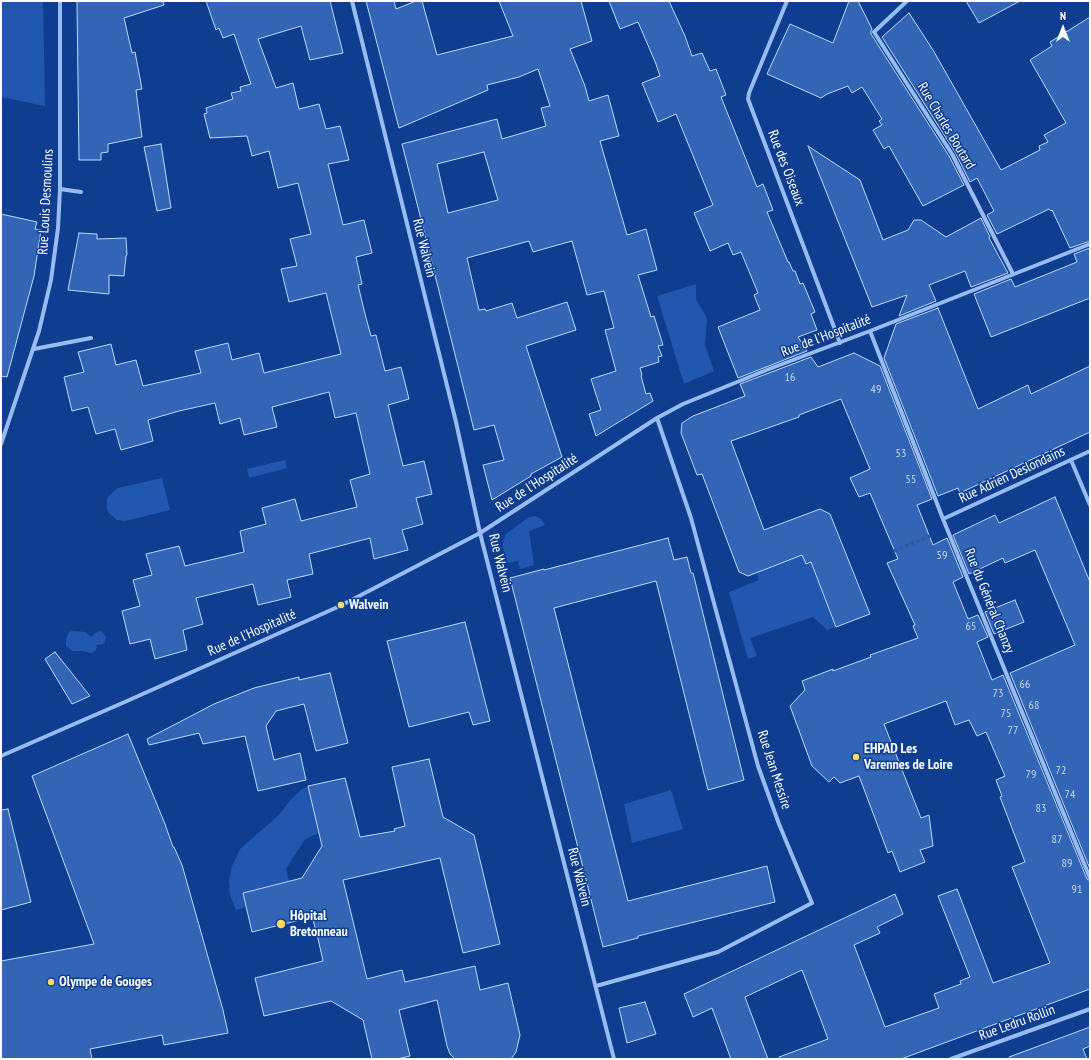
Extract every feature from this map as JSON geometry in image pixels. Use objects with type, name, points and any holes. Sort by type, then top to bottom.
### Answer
[{"type":"street","name":"Rue Louis Desmoulins","points":[[1,444],[34,349],[51,280],[58,228],[60,189],[60,1]]},
{"type":"street","name":"Rue Walvein","points":[[352,1],[456,422],[480,533],[614,1059]]},
{"type":"street","name":"Rue des Oiseaux","points":[[787,1],[749,93],[748,99],[840,343]]},
{"type":"street","name":"Rue Charles Boutard","points":[[907,1],[874,32],[952,154],[1013,274]]},
{"type":"street","points":[[60,189],[81,192]]},
{"type":"street","name":"Rue de l'Hospitalité","points":[[1,756],[335,608],[480,533],[657,418],[683,404],[768,369],[840,343],[1090,244]]},
{"type":"street","name":"Rue du Général Chanzy","points":[[870,331],[943,519],[1090,878]]},
{"type":"street","points":[[34,349],[91,338]]},
{"type":"street","name":"Rue Jean Messire","points":[[596,986],[718,952],[812,903],[779,824],[758,766],[691,518],[657,418]]},
{"type":"street","name":"Rue Adrien Deslondains","points":[[943,519],[1090,451]]},
{"type":"street","points":[[1071,460],[1090,505]]},
{"type":"street","name":"Rue Ledru Rollin","points":[[951,1059],[1090,1009]]},
{"type":"shaded area","points":[[1,1],[43,1],[45,106],[1,97]]},
{"type":"shaded area","points":[[696,284],[696,299],[707,318],[705,345],[714,371],[684,384],[657,296]]},
{"type":"shaded area","points":[[285,460],[287,468],[249,478],[247,469]]},
{"type":"shaded area","points":[[162,478],[170,510],[125,521],[117,520],[109,513],[107,508],[108,497],[118,488]]},
{"type":"shaded area","points":[[535,516],[541,519],[545,525],[529,531],[534,565],[520,569],[518,561],[508,563],[503,548],[503,541],[506,534],[529,517]]},
{"type":"shaded area","points":[[802,555],[806,564],[815,561],[814,570],[836,627],[827,630],[813,617],[750,638],[757,656],[748,659],[729,592],[759,580],[757,573]]},
{"type":"shaded area","points":[[101,631],[106,637],[105,642],[97,645],[96,650],[92,653],[72,651],[66,646],[66,639],[69,632],[85,632],[92,637],[95,633]]},
{"type":"shaded area","points":[[308,787],[319,833],[305,839],[286,869],[289,881],[243,893],[246,907],[236,910],[230,895],[229,881],[232,866],[240,849],[278,816],[293,797],[302,789]]},
{"type":"shaded area","points":[[671,790],[683,829],[632,843],[624,804]]},
{"type":"building","points":[[77,1],[163,1],[164,5],[124,18],[132,53],[135,52],[142,89],[136,90],[142,137],[108,144],[108,152],[101,153],[101,160],[79,160]]},
{"type":"building","points":[[206,1],[330,1],[343,53],[310,60],[301,26],[258,39],[276,88],[293,83],[299,109],[319,104],[326,129],[340,126],[349,160],[328,164],[343,225],[364,220],[372,253],[356,257],[362,284],[358,285],[365,314],[371,336],[376,335],[385,371],[401,367],[409,399],[388,405],[403,466],[424,461],[432,494],[416,498],[423,524],[402,530],[408,550],[374,559],[370,538],[309,554],[313,574],[287,580],[291,597],[258,605],[253,584],[196,598],[203,624],[183,630],[187,650],[155,659],[150,639],[130,644],[122,611],[140,606],[133,580],[152,575],[146,554],[179,546],[185,566],[244,552],[240,531],[266,524],[262,508],[295,499],[301,521],[357,507],[350,480],[370,474],[356,413],[335,418],[329,392],[272,407],[277,427],[244,435],[240,418],[220,424],[215,403],[179,411],[148,420],[153,441],[121,450],[115,429],[96,434],[88,407],[72,411],[64,377],[84,372],[78,352],[111,344],[116,365],[136,360],[143,386],[201,373],[195,351],[228,343],[232,360],[259,353],[264,373],[341,354],[326,293],[289,302],[281,269],[297,266],[290,239],[311,234],[298,183],[278,188],[269,151],[252,156],[247,136],[210,138],[204,114],[207,113],[206,108],[233,99],[231,93],[241,91],[240,87],[251,84],[234,34],[223,38],[219,28],[216,30]]},
{"type":"building","points":[[366,1],[394,1],[396,9],[416,1],[422,1],[437,55],[513,36],[499,1],[581,1],[592,41],[570,49],[585,86],[589,101],[608,95],[619,136],[600,141],[627,235],[646,229],[657,270],[638,275],[651,317],[654,316],[663,345],[658,346],[662,356],[658,357],[659,362],[640,368],[646,394],[650,393],[653,401],[596,436],[589,414],[601,410],[591,379],[616,371],[605,330],[614,328],[604,291],[587,295],[572,241],[533,252],[529,241],[467,258],[479,310],[485,309],[486,311],[512,303],[517,318],[567,302],[576,330],[526,346],[562,457],[531,474],[531,476],[492,500],[483,465],[504,460],[494,425],[474,430],[402,144],[497,119],[502,139],[546,126],[541,108],[550,106],[538,69],[519,77],[487,85],[488,90],[399,128]],"holes":[[[484,152],[498,200],[448,213],[437,164]]]},
{"type":"building","points":[[609,1],[669,1],[685,36],[692,56],[702,53],[710,71],[716,69],[726,95],[721,97],[757,187],[763,184],[773,210],[767,212],[788,262],[793,271],[795,271],[800,284],[803,283],[815,312],[811,314],[817,330],[798,337],[807,351],[738,378],[718,327],[760,310],[754,295],[758,293],[741,252],[733,255],[728,243],[710,251],[694,213],[713,205],[676,114],[658,122],[642,83],[660,76],[638,22],[620,29]]},
{"type":"building","points":[[849,1],[858,1],[872,29],[871,34],[949,156],[964,185],[923,206],[889,146],[884,149],[873,130],[882,125],[879,121],[882,119],[862,87],[852,93],[848,86],[827,94],[821,98],[767,74],[790,24],[833,43]]},
{"type":"building","points":[[966,1],[1020,1],[979,23]]},
{"type":"building","points":[[909,13],[933,50],[1001,170],[1040,150],[1039,146],[1048,142],[1044,135],[1066,123],[1030,60],[1052,46],[1050,42],[1090,17],[1090,241],[1070,248],[1052,210],[1051,211],[1049,209],[997,234],[987,215],[994,211],[977,178],[970,182],[955,152],[882,37]]},
{"type":"building","points":[[161,144],[171,208],[157,211],[144,147]]},
{"type":"building","points":[[808,146],[860,180],[883,240],[908,230],[914,220],[921,220],[946,237],[981,218],[990,237],[989,238],[1008,273],[971,287],[965,271],[929,285],[936,301],[899,316],[907,295],[872,307]]},
{"type":"building","points":[[1,214],[37,222],[35,229],[41,230],[34,276],[7,377],[1,376]]},
{"type":"building","points":[[79,233],[97,234],[97,239],[126,238],[127,255],[124,276],[109,275],[109,294],[68,290]]},
{"type":"building","points":[[1090,248],[1090,298],[991,337],[974,294],[1011,279],[1015,287],[1077,262],[1074,254]]},
{"type":"building","points":[[938,308],[978,409],[1028,385],[1031,394],[1090,366],[1090,432],[960,493],[958,488],[938,496],[884,358],[896,324]]},
{"type":"building","points":[[854,353],[880,366],[932,499],[917,505],[933,545],[947,538],[963,577],[953,582],[968,619],[978,615],[988,637],[977,642],[992,680],[1003,675],[1087,879],[1090,881],[1090,989],[901,1059],[779,1059],[779,1057],[828,1039],[802,970],[745,997],[768,1059],[731,1059],[712,1008],[693,1017],[684,994],[895,894],[903,914],[877,927],[880,933],[854,945],[885,1027],[939,1008],[934,994],[961,984],[960,981],[970,977],[938,896],[957,889],[993,983],[1050,963],[1012,867],[1025,862],[1000,797],[1002,796],[996,780],[1005,776],[986,732],[977,736],[969,720],[955,725],[946,701],[884,724],[921,818],[929,815],[933,846],[920,850],[925,862],[900,872],[892,851],[888,853],[859,776],[840,783],[834,777],[829,782],[812,766],[790,706],[805,690],[802,681],[871,657],[870,655],[918,638],[913,626],[915,625],[887,563],[898,559],[870,493],[859,497],[850,478],[870,469],[841,399],[799,415],[799,417],[731,441],[764,530],[820,509],[830,514],[870,614],[836,627],[811,562],[806,564],[802,555],[748,576],[739,572],[702,474],[697,475],[681,433],[682,423],[693,416],[745,396],[740,384],[811,357],[818,367]]},
{"type":"building","points":[[1055,497],[1090,582],[1090,869],[1010,673],[1075,645],[1035,550],[1005,563],[1003,558],[969,574],[953,535],[995,515],[999,523]]},
{"type":"building","points":[[668,538],[674,560],[687,557],[691,573],[693,573],[744,780],[708,790],[656,581],[554,608],[628,901],[767,866],[775,902],[638,936],[638,938],[603,947],[510,578]]},
{"type":"building","points":[[1015,600],[1024,622],[994,634],[985,612]]},
{"type":"building","points":[[465,622],[490,721],[473,725],[469,712],[409,727],[387,641]]},
{"type":"building","points":[[55,652],[90,696],[72,704],[45,659]]},
{"type":"building","points":[[330,673],[348,743],[316,751],[304,704],[276,711],[266,726],[274,760],[300,753],[306,780],[258,791],[245,736],[203,744],[199,733],[149,745],[147,739],[214,704],[254,688],[299,677],[299,680]]},
{"type":"building","points":[[128,734],[173,847],[182,865],[223,1010],[228,1033],[164,1045],[162,1035],[90,1049],[92,1059],[1,1059],[1,961],[94,944],[32,776]]},
{"type":"building","points":[[429,759],[443,817],[474,835],[500,944],[463,953],[440,858],[343,880],[367,979],[402,970],[405,982],[475,966],[480,990],[508,983],[520,1035],[516,1052],[511,1059],[455,1059],[450,1054],[447,1046],[437,1000],[399,1010],[410,1056],[397,1059],[372,1059],[363,1020],[331,1001],[264,1016],[255,978],[323,961],[312,917],[252,932],[243,893],[302,878],[322,846],[308,786],[345,778],[360,837],[395,831],[394,829],[405,826],[392,767]]},
{"type":"building","points":[[8,809],[31,902],[1,910],[1,810]]},
{"type":"building","points":[[645,1002],[656,1034],[627,1043],[619,1008]]},
{"type":"building","points":[[1090,1027],[1090,1046],[1083,1049],[1087,1059],[1010,1059],[1009,1057]]},
{"type":"tunnel","points":[[894,551],[930,536]]},
{"type":"place","name":"Walvein","points":[[341,605]]},
{"type":"place","name":"EHPAD Les Varennes de Loire","points":[[856,757]]},
{"type":"place","name":"Hôpital Bretonneau","points":[[281,924]]},
{"type":"place","name":"Olympe de Gouges","points":[[51,982]]}]
